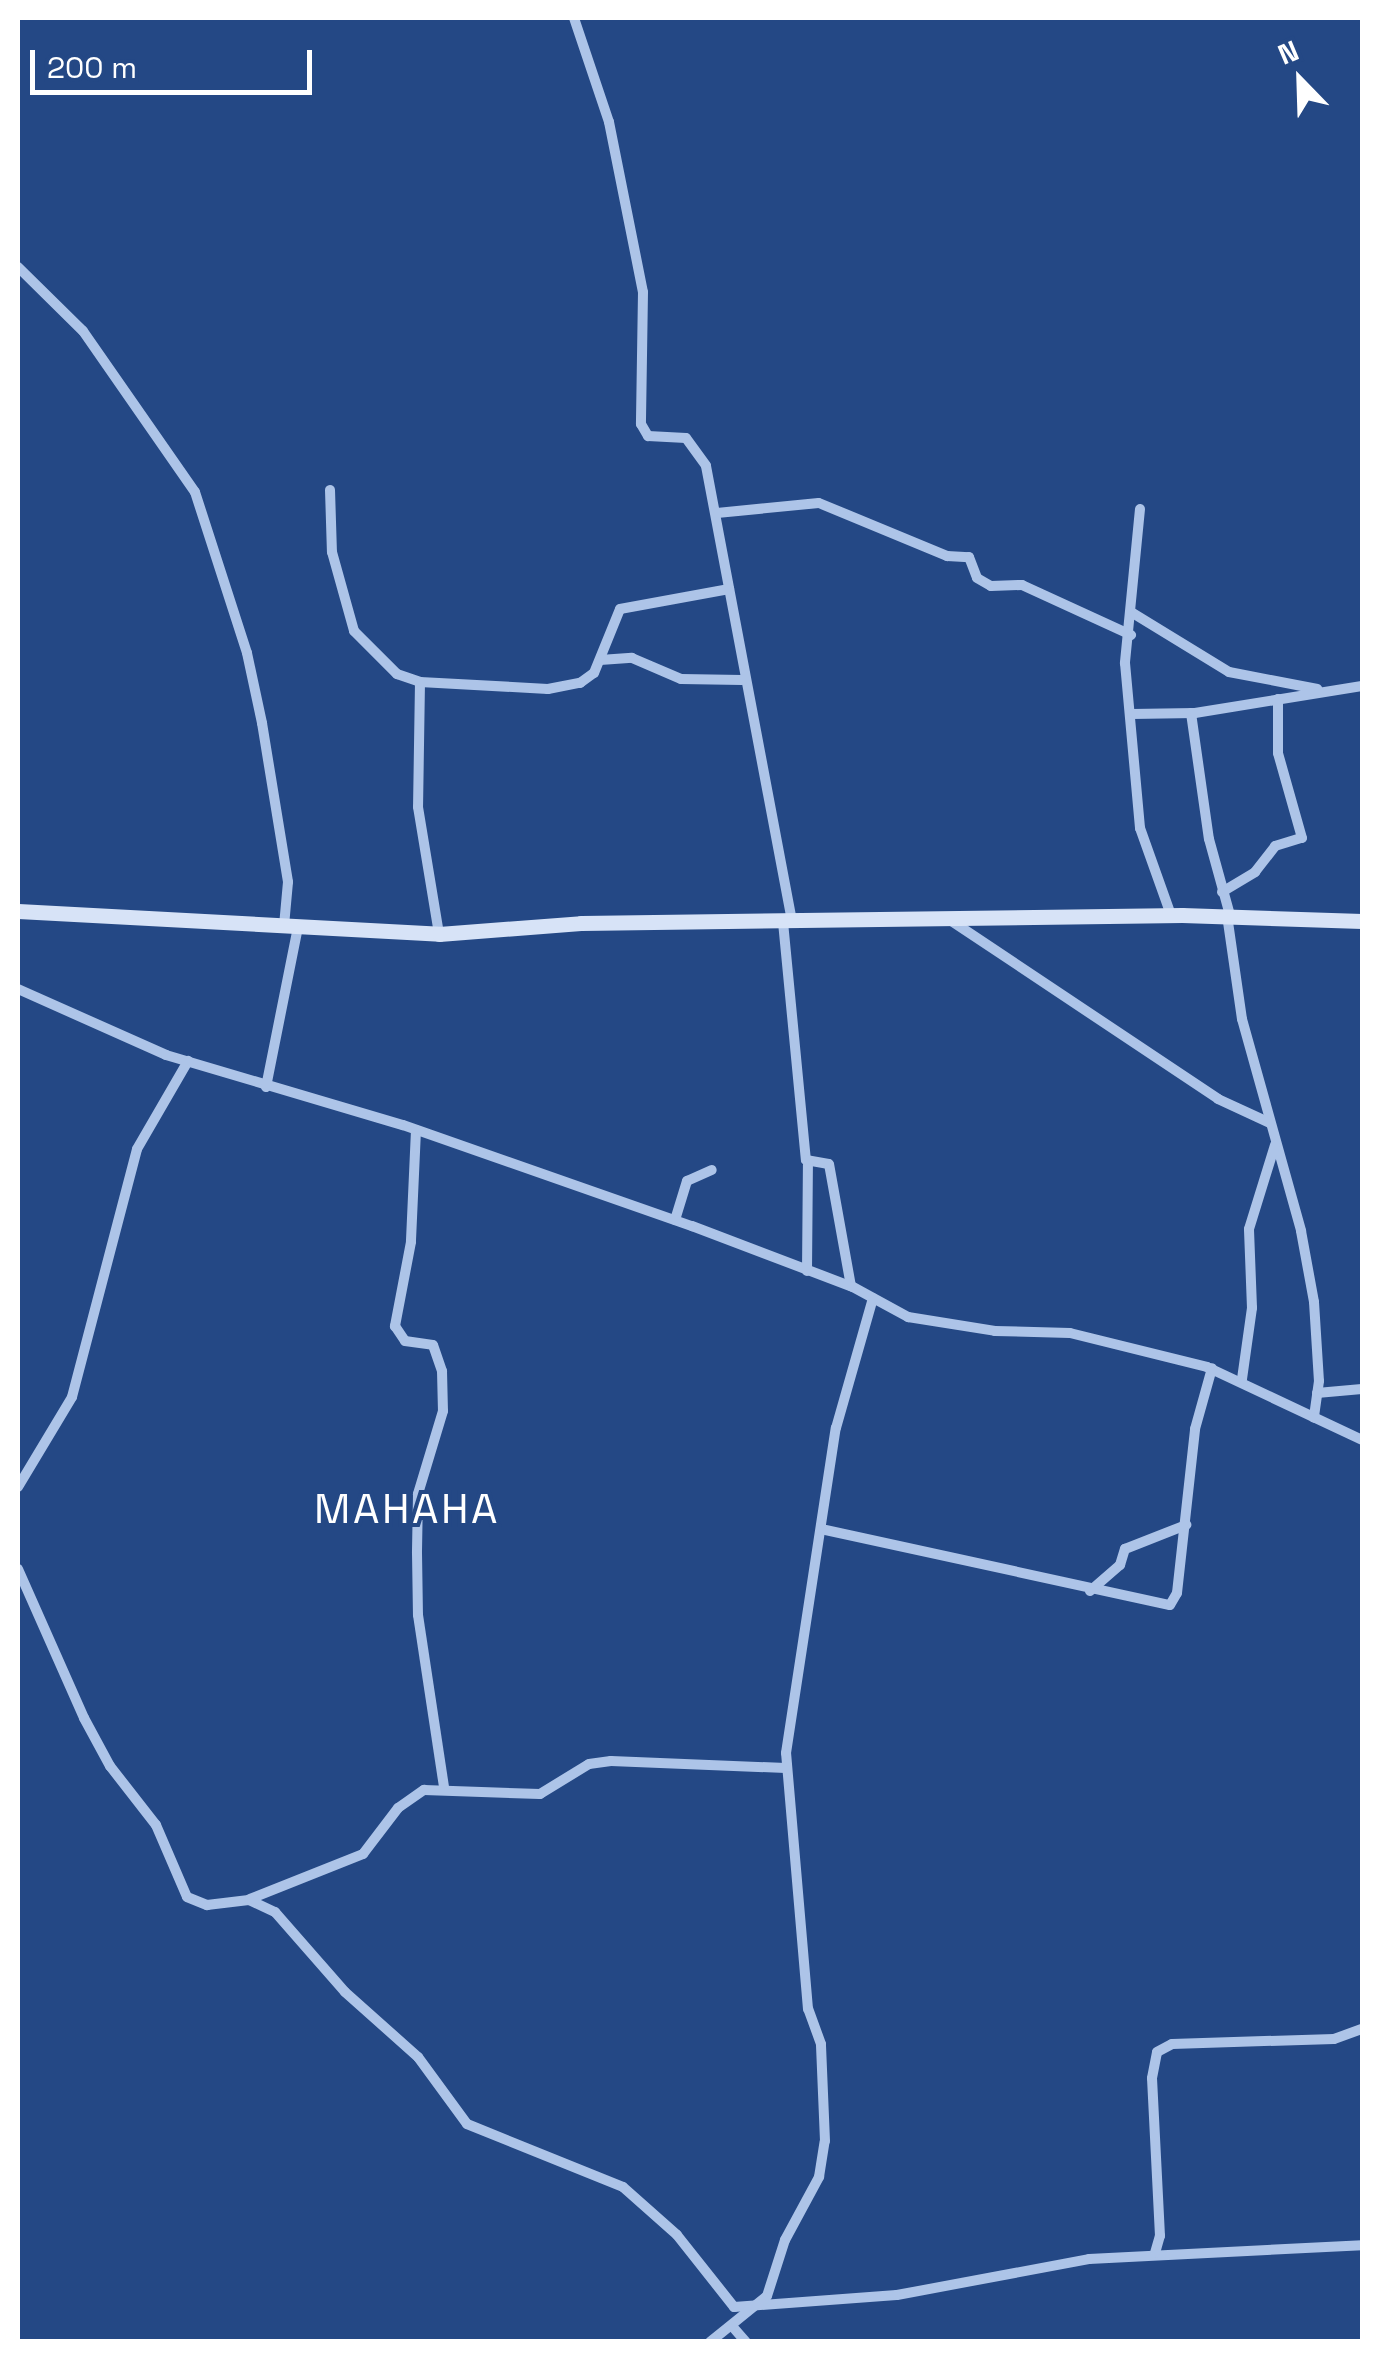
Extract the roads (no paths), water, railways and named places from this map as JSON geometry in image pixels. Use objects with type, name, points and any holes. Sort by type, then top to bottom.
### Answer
[{"type":"main road","points":[[18,911],[440,934],[582,923],[1228,915],[1362,921]]},
{"type":"street","points":[[574,18],[609,122],[643,292],[643,431],[692,443],[706,466],[717,514],[742,680],[787,922],[808,1165],[806,1271]]},
{"type":"street","points":[[18,267],[83,331],[196,492],[248,652],[288,882],[291,927],[266,1087]]},
{"type":"street","points":[[330,490],[332,552],[354,631],[397,674],[420,682],[548,689],[580,683],[600,660],[620,609],[729,589]]},
{"type":"street","points":[[717,514],[819,503],[946,556],[968,557],[977,578],[991,586],[1022,584],[1130,635]]},
{"type":"street","points":[[1140,509],[1125,663],[1140,828],[1171,916]]},
{"type":"street","points":[[1131,612],[1229,672],[1328,692]]},
{"type":"street","points":[[600,660],[632,658],[681,679],[742,680]]},
{"type":"street","points":[[420,682],[418,807],[440,934]]},
{"type":"street","points":[[1132,714],[1191,713],[1362,686]]},
{"type":"street","points":[[1222,892],[1255,872],[1276,846],[1302,838],[1278,753],[1278,699]]},
{"type":"street","points":[[1191,713],[1228,915],[1242,1019],[1311,1286],[1318,1393],[1314,1418]]},
{"type":"street","points":[[950,920],[1218,1098],[1270,1123]]},
{"type":"street","points":[[18,989],[188,1060],[416,1130],[675,1220],[851,1286],[928,1323],[1070,1333],[1212,1368],[1362,1440]]},
{"type":"street","points":[[18,1486],[72,1397],[137,1149],[188,1060]]},
{"type":"street","points":[[416,1130],[411,1242],[395,1326],[405,1340],[433,1345],[442,1371],[444,1411],[418,1494],[417,1552],[418,1616],[444,1786]]},
{"type":"street","points":[[1242,1380],[1252,1308],[1249,1229],[1275,1144]]},
{"type":"street","points":[[808,1165],[829,1164],[851,1286]]},
{"type":"street","points":[[675,1220],[687,1180],[712,1170]]},
{"type":"street","points":[[710,2342],[760,2308],[819,2177],[826,2141],[822,2044],[808,2009],[786,1768],[836,1428],[872,1298]]},
{"type":"street","points":[[821,1529],[910,1544],[1090,1591],[1173,1604],[1195,1429],[1212,1368]]},
{"type":"street","points":[[1318,1393],[1362,1390]]},
{"type":"street","points":[[1090,1591],[1120,1565],[1125,1549],[1186,1524]]},
{"type":"street","points":[[18,1569],[99,1746],[165,1842],[179,1888],[207,1904],[249,1900],[363,1854],[410,1797],[444,1786],[540,1794],[590,1764],[610,1761],[786,1768]]},
{"type":"street","points":[[249,1900],[275,1912],[345,1992],[418,2057],[467,2124],[623,2187],[677,2234],[721,2296],[734,2307],[898,2295],[1074,2261],[1155,2253],[1362,2246]]},
{"type":"street","points":[[1155,2253],[1160,2236],[1152,2078],[1157,2052],[1172,2044],[1334,2038],[1362,2029]]},
{"type":"street","points":[[732,2326],[746,2342]]},
{"type":"district","name":"MAHAHA","points":[[407,1509]]}]
